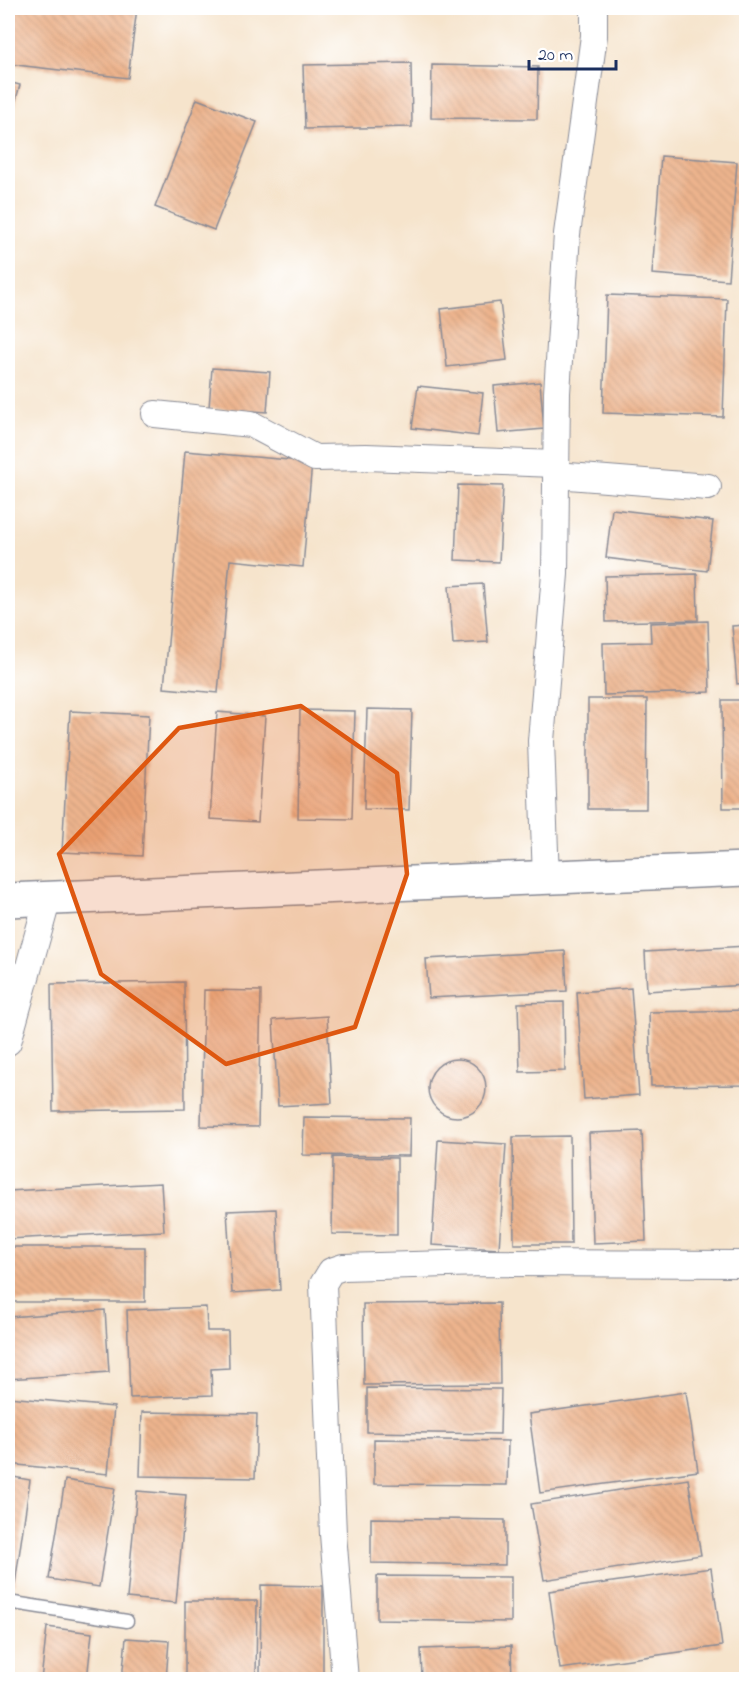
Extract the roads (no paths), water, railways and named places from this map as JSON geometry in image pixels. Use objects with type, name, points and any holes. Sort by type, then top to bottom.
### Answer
[{"type":"street","points":[[546,879],[541,741],[555,574],[556,470],[567,234],[594,36],[594,8]]},
{"type":"street","points":[[155,414],[251,424],[315,458],[366,457],[556,470],[708,487]]},
{"type":"street","points":[[9,898],[546,879],[747,869]]},
{"type":"street","points":[[8,1042],[48,898]]},
{"type":"street","points":[[345,1680],[333,1534],[323,1284],[331,1271],[343,1267],[483,1263],[747,1264]]},
{"type":"lane","points":[[8,1602],[127,1621]]}]
